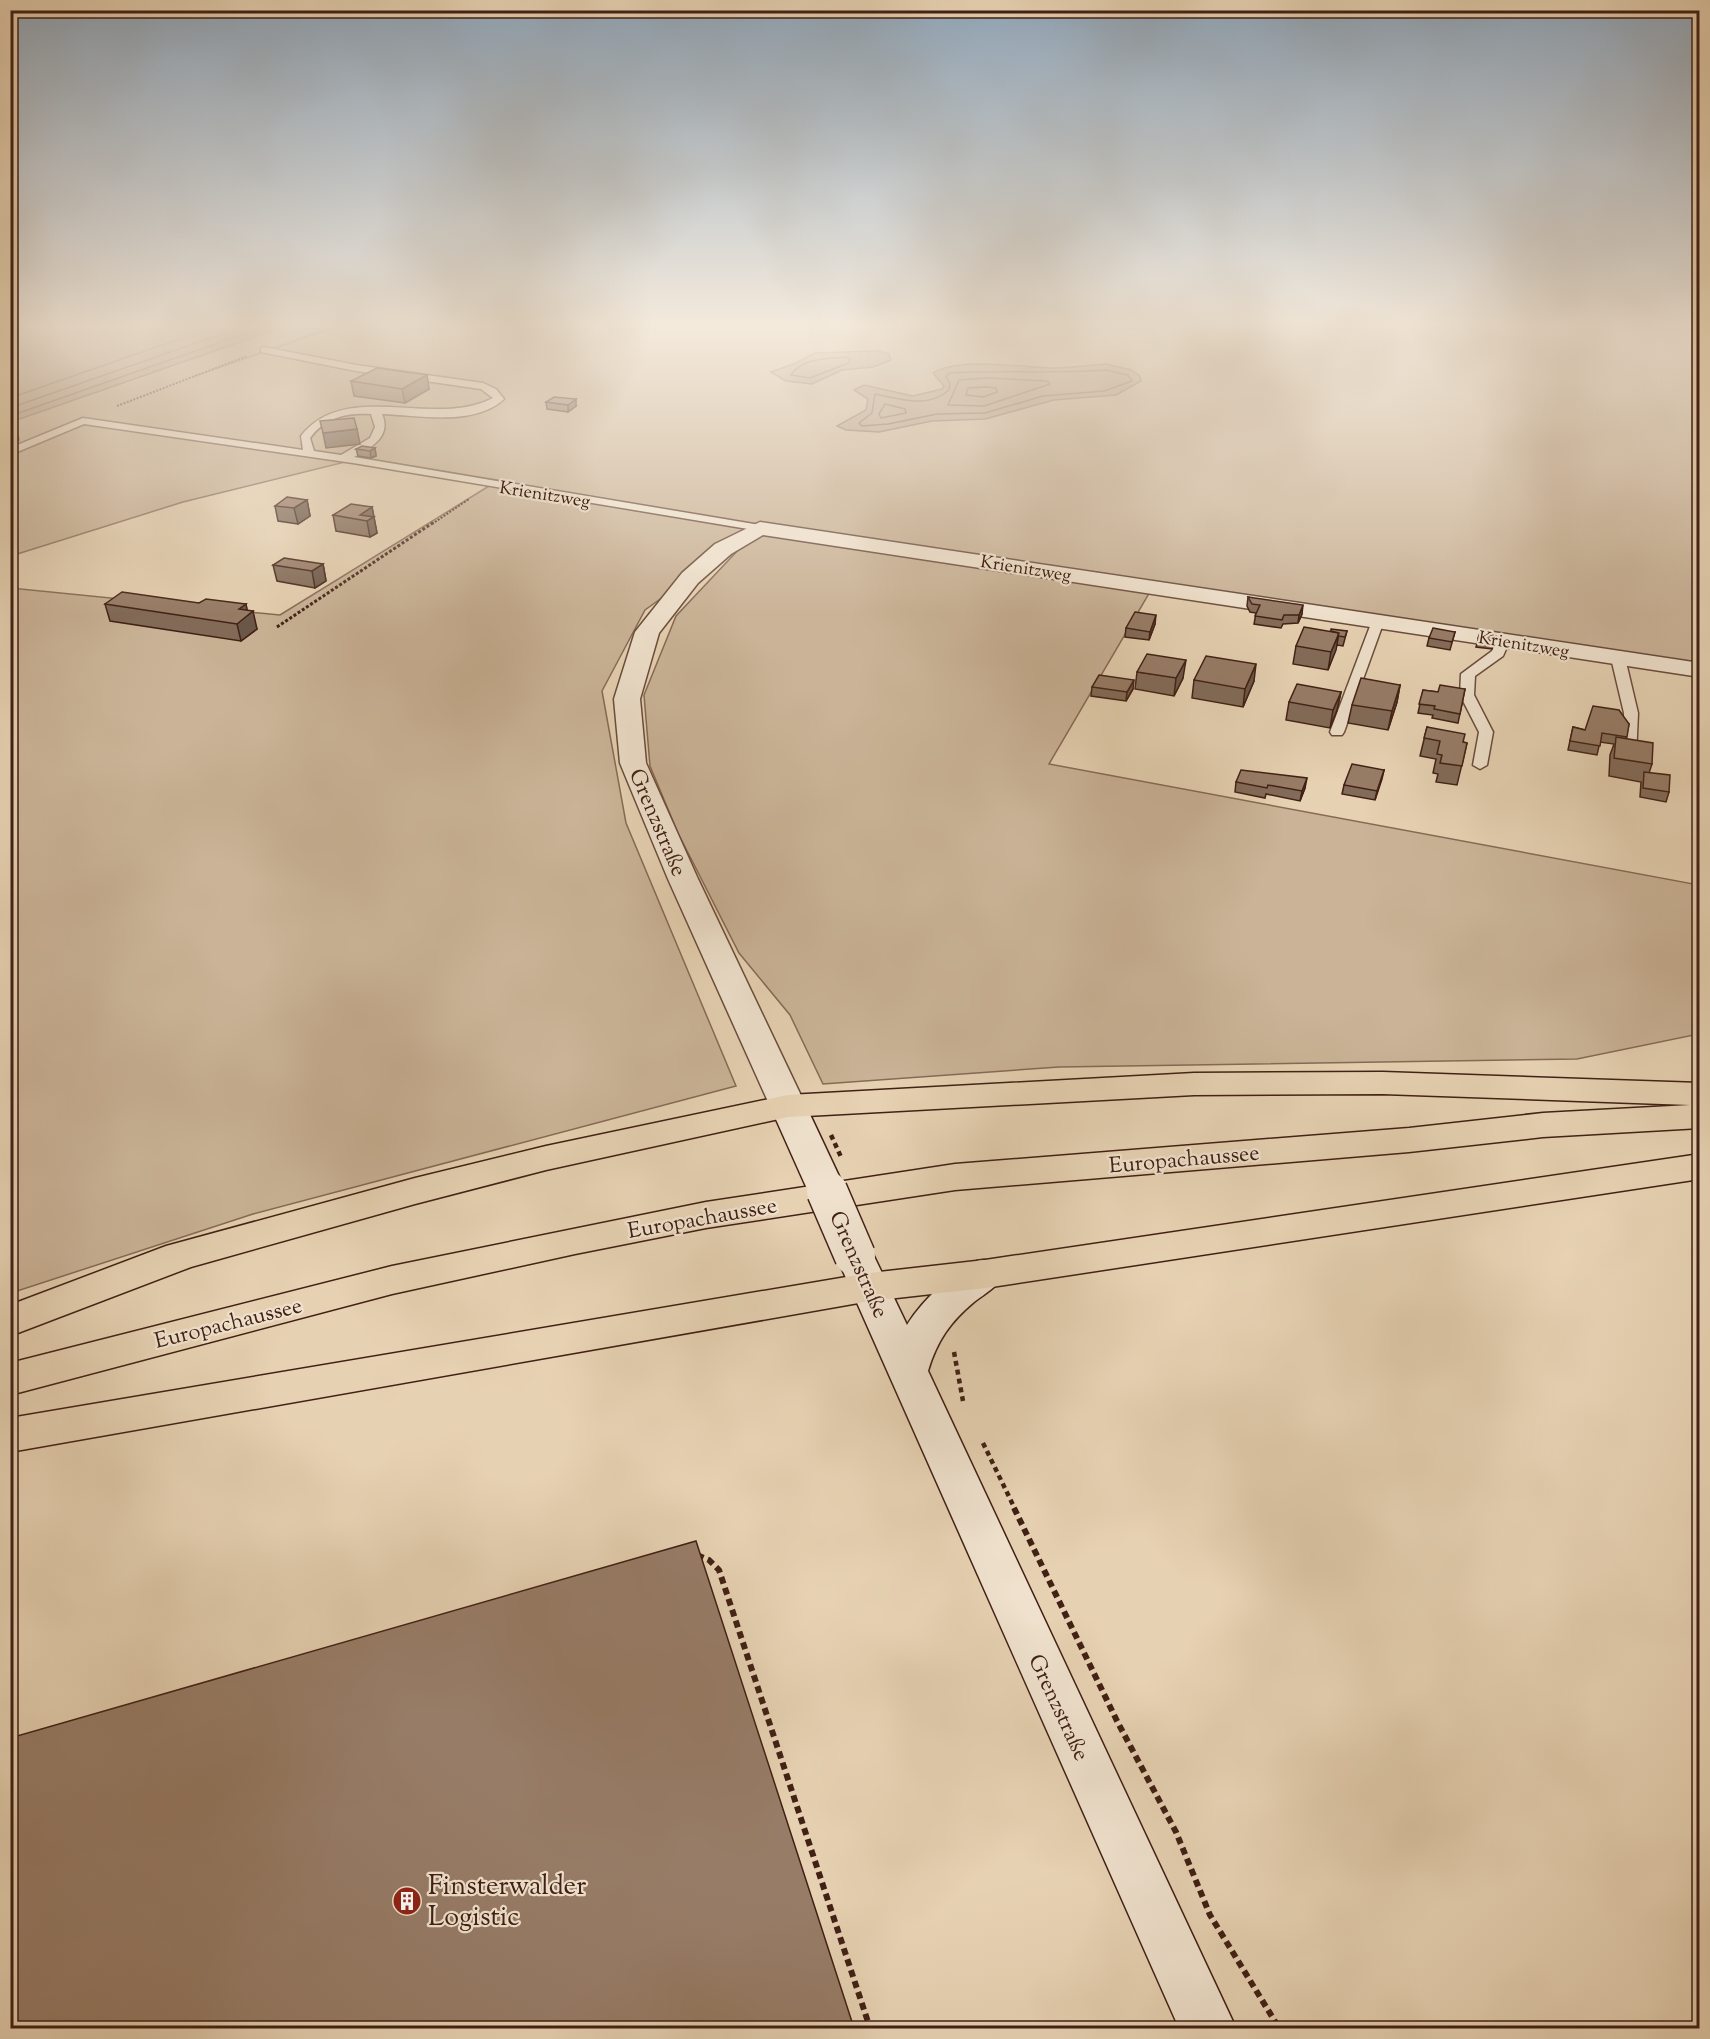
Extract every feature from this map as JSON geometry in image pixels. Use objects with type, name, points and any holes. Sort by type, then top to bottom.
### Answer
[{"type":"main road","points":[[10,1321],[180,1256],[393,1197],[546,1158],[795,1123],[1194,1084],[1383,1083],[1700,1094]]},
{"type":"main road","name":"Europachaussee","points":[[10,1379],[392,1280],[575,1240],[706,1215],[955,1177],[1409,1140],[1543,1125],[1700,1116]]},
{"type":"main road","name":"Europachaussee","points":[[1409,1140],[1555,1142],[1700,1135]]},
{"type":"main road","points":[[10,1435],[862,1272],[985,1274],[1700,1166]]},
{"type":"street","name":"Krienitzweg","points":[[760,528],[1700,670]]},
{"type":"street","name":"Grenzstraße","points":[[760,528],[723,549],[690,578],[647,632],[627,699],[633,763],[683,879],[1208,2028]]},
{"type":"street","points":[[908,1370],[913,1346],[927,1322],[955,1296],[985,1274]]},
{"type":"lane","points":[[10,452],[78,423]]},
{"type":"lane","name":"Krienitzweg","points":[[98,423],[348,460],[760,528]]},
{"type":"lane","points":[[309,454],[305,438],[319,423]]},
{"type":"lane","points":[[348,460],[377,438],[380,423]]},
{"type":"lane","points":[[1337,732],[1378,621]]},
{"type":"lane","points":[[1480,765],[1486,732],[1484,724],[1469,703],[1466,682],[1468,674],[1498,653],[1503,640]]},
{"type":"lane","points":[[1618,658],[1631,713],[1629,757]]},
{"type":"path","points":[[276,627],[490,485]]},
{"type":"path","points":[[952,1341],[966,1407]]},
{"type":"path","points":[[979,1435],[1117,1720],[1176,1832],[1210,1915],[1279,2028]]},
{"type":"path","points":[[687,1556],[697,1555],[709,1560],[719,1570],[870,2028]]},
{"type":"shaded area","points":[[10,423],[1699,423],[1699,666],[1151,590],[1049,764],[1699,885],[1699,1034],[1577,1059],[1059,1067],[823,1084],[790,1015],[739,953],[678,833],[650,766],[644,695],[676,616],[757,530],[645,610],[602,691],[626,823],[736,1086],[253,1214],[11,1293],[11,588],[280,615],[489,486],[353,460],[183,502],[11,556]]},
{"type":"water","points":[[842,423],[922,423],[879,432],[846,430],[837,426]]},
{"type":"building","points":[[321,423],[355,423],[357,429],[323,433]]},
{"type":"building","points":[[362,446],[375,448],[370,451],[356,449]]},
{"type":"building","points":[[287,497],[307,500],[294,508],[275,506]]},
{"type":"building","points":[[351,504],[372,507],[360,515],[374,517],[367,521],[333,515]]},
{"type":"building","points":[[284,558],[323,564],[312,571],[273,565]]},
{"type":"building","points":[[122,592],[199,603],[206,599],[246,604],[239,609],[253,611],[237,624],[105,604]]},
{"type":"building","points":[[1248,597],[1303,605],[1299,615],[1284,615],[1282,620],[1255,616],[1260,605],[1252,604]]},
{"type":"building","points":[[1135,612],[1156,615],[1150,632],[1126,628]]},
{"type":"building","points":[[1304,627],[1339,633],[1331,652],[1296,646]]},
{"type":"building","points":[[1433,628],[1455,632],[1452,642],[1429,638]]},
{"type":"building","points":[[1331,629],[1347,631],[1345,637],[1338,636],[1339,633]]},
{"type":"building","points":[[1480,633],[1496,636],[1494,641],[1478,638]]},
{"type":"building","points":[[1147,654],[1186,660],[1176,678],[1137,672]]},
{"type":"building","points":[[1206,656],[1256,664],[1245,689],[1194,680]]},
{"type":"building","points":[[1099,675],[1134,680],[1127,692],[1092,687]]},
{"type":"building","points":[[1361,678],[1400,685],[1392,711],[1352,705]]},
{"type":"building","points":[[1297,684],[1341,692],[1333,710],[1289,702]]},
{"type":"building","points":[[1440,685],[1465,689],[1460,714],[1434,709],[1435,706],[1419,704],[1423,690],[1438,692]]},
{"type":"building","points":[[1593,706],[1619,710],[1629,724],[1627,737],[1602,733],[1600,746],[1570,741],[1573,727],[1585,730]]},
{"type":"building","points":[[1427,727],[1465,734],[1463,742],[1467,743],[1462,766],[1440,763],[1442,755],[1437,754],[1440,741],[1424,738]]},
{"type":"building","points":[[1616,737],[1653,743],[1652,764],[1614,758]]},
{"type":"building","points":[[1352,764],[1384,770],[1377,791],[1344,785]]},
{"type":"building","points":[[1241,770],[1307,778],[1302,791],[1268,785],[1267,788],[1236,782]]},
{"type":"building","points":[[1644,772],[1670,775],[1669,792],[1643,788]]},
{"type":"building","name":"Finsterwalder Logistic","points":[[696,1541],[854,2028],[10,2028],[10,1738]]},
{"type":"place","name":"Finsterwalder Logistic","points":[[407,1901]]}]
